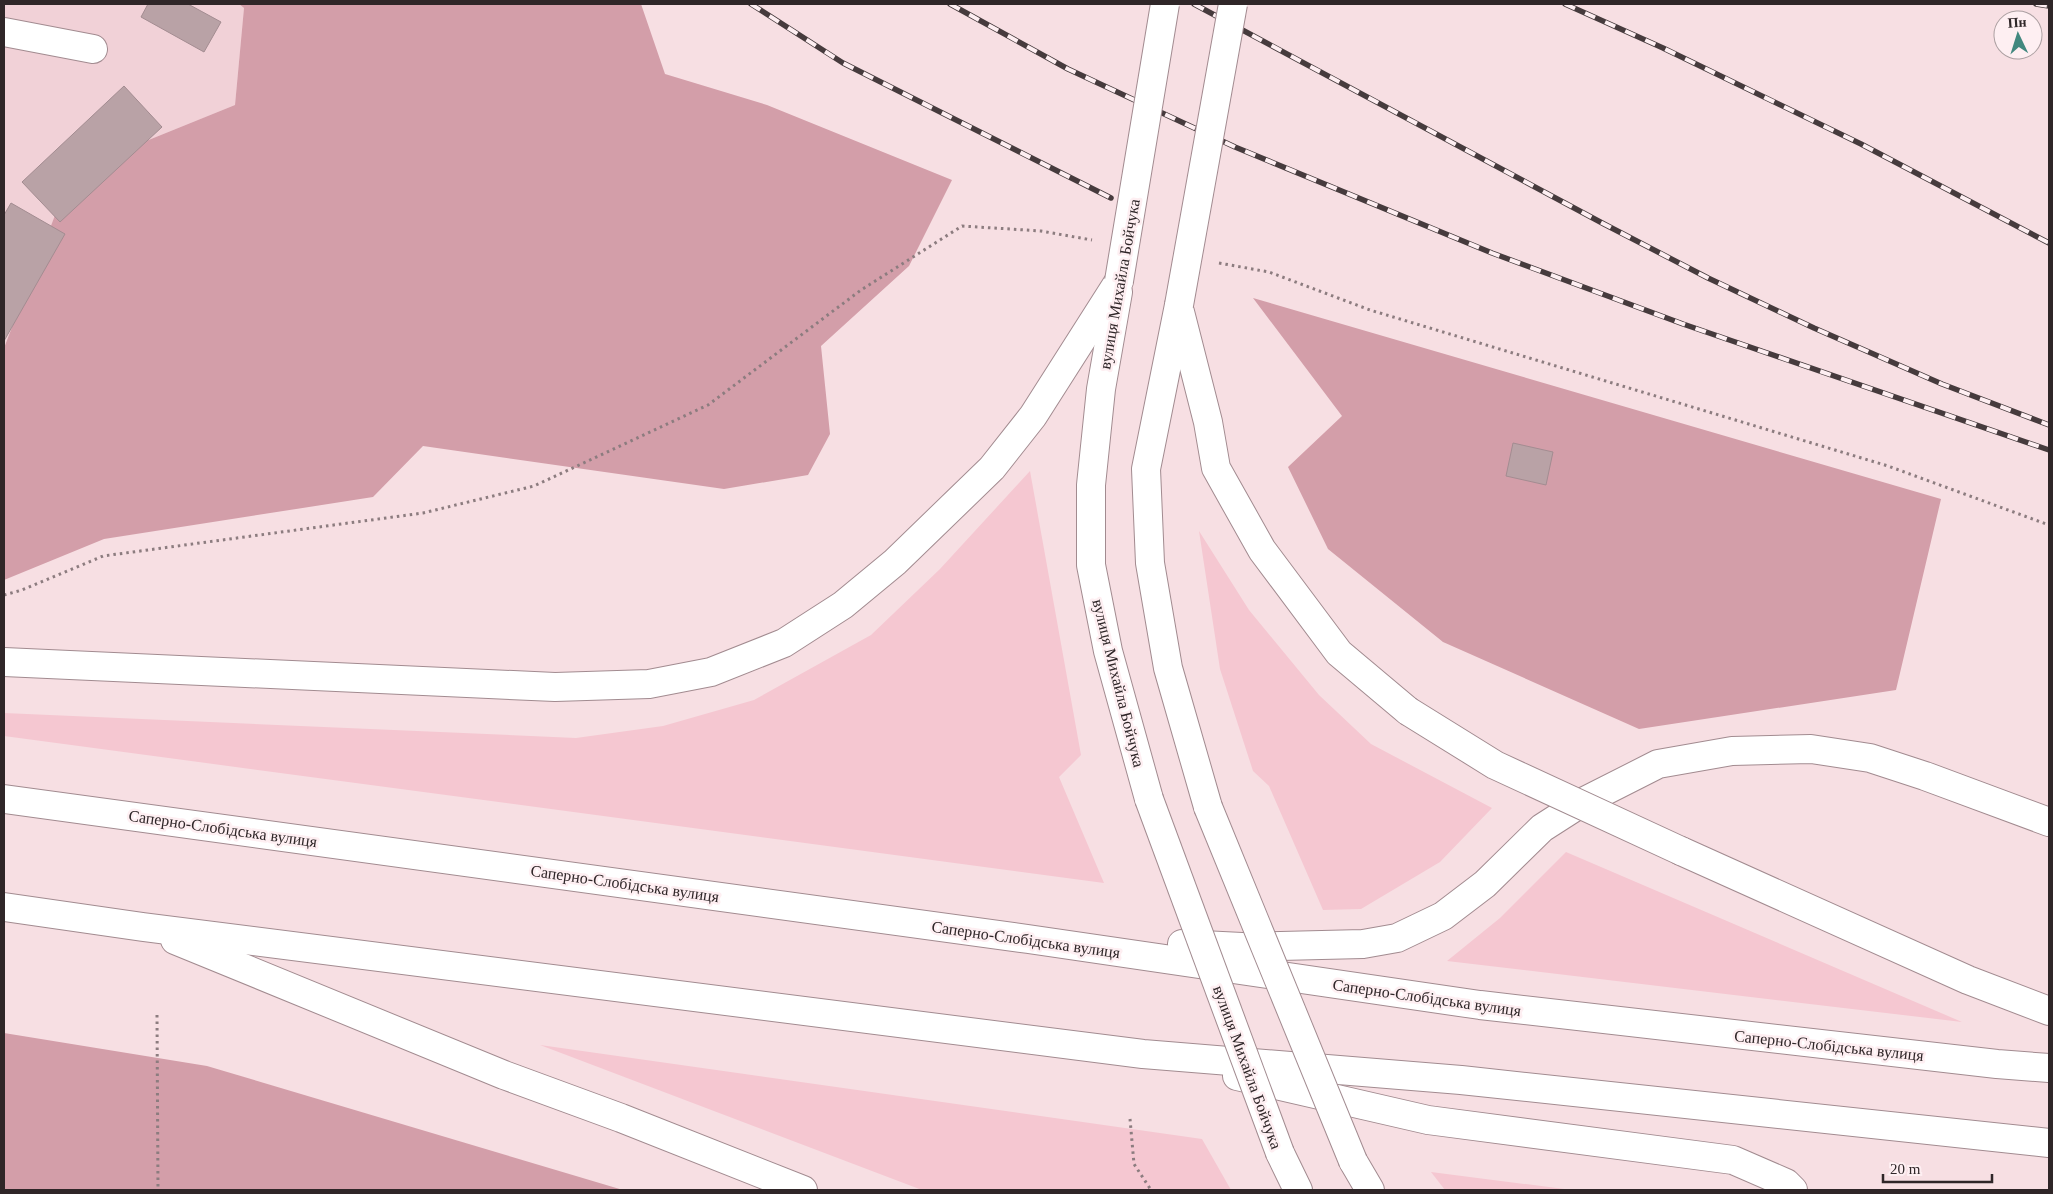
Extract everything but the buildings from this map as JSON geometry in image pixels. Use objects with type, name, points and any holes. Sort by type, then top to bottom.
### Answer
[{"type":"main road","name":"вулиця Михайла Бойчука","points":[[1165,4],[1101,389],[1092,476],[1091,565],[1108,651],[1149,799],[1280,1153],[1298,1190]]},
{"type":"main road","points":[[1233,4],[1179,305],[1146,469],[1150,563],[1168,668],[1208,807],[1353,1161],[1370,1190]]},
{"type":"main road","points":[[4,32],[93,49]]},
{"type":"main road","points":[[4,662],[555,688],[649,684],[711,672],[784,643],[843,605],[895,562],[992,468],[1033,416],[1120,281]]},
{"type":"main road","points":[[1179,305],[1208,422],[1216,468],[1262,550],[1339,653],[1408,711],[1495,765],[1968,980],[2049,1011]]},
{"type":"main road","points":[[1028,939],[1242,947],[1362,944],[1397,938],[1443,916],[1485,884],[1542,828],[1582,803],[1658,764],[1732,751],[1811,749],[1870,758],[1925,776],[2049,822]]},
{"type":"main road","name":"Саперно-Слобідська вулиця","points":[[4,799],[1028,939],[1480,1005],[1978,1062],[2049,1068]]},
{"type":"main road","points":[[4,907],[143,927],[1143,1054],[1461,1080],[2049,1143]]},
{"type":"main road","points":[[143,927],[504,1076],[621,1118],[803,1190]]},
{"type":"main road","points":[[1143,1054],[1428,1120],[1733,1160],[1786,1183],[1793,1190]]},
{"type":"path","points":[[158,1015],[158,1190]]},
{"type":"path","points":[[1130,1119],[1134,1164],[1151,1190]]},
{"type":"shaded area","points":[[4,4],[239,4],[244,8],[235,105],[72,171],[4,348]]},
{"type":"shaded area","points":[[239,4],[641,4],[665,74],[767,105],[952,180],[909,266],[821,346],[830,434],[808,475],[724,489],[423,446],[373,497],[104,539],[4,580],[4,348],[72,171],[235,105],[244,8]]},
{"type":"shaded area","points":[[1253,298],[1941,499],[1896,690],[1639,729],[1443,642],[1328,549],[1288,467],[1342,416]]},
{"type":"shaded area","points":[[1030,471],[1081,755],[1059,777],[1104,883],[4,736],[4,713],[576,738],[663,726],[754,700],[871,635],[940,569]]},
{"type":"shaded area","points":[[1199,531],[1249,610],[1319,695],[1371,744],[1492,808],[1440,862],[1361,909],[1323,910],[1269,786],[1253,771],[1220,669]]},
{"type":"shaded area","points":[[1566,852],[1962,1022],[1447,961],[1500,918]]},
{"type":"shaded area","points":[[4,1033],[207,1066],[623,1190],[4,1190]]},
{"type":"shaded area","points":[[540,1045],[1202,1139],[1231,1190],[922,1190]]},
{"type":"shaded area","points":[[1431,1172],[1572,1190],[1445,1190]]},
{"type":"railway","points":[[751,4],[843,63],[1111,198]]},
{"type":"railway","points":[[950,4],[1068,69],[1235,147],[1492,253],[1683,324],[2049,450]]},
{"type":"railway","points":[[1194,4],[1708,278],[1814,328],[1942,384],[2049,425]]},
{"type":"railway","points":[[1565,4],[1663,48],[1861,144],[2049,243]]},
{"type":"railway","points":[[2036,4],[2049,6]]}]
